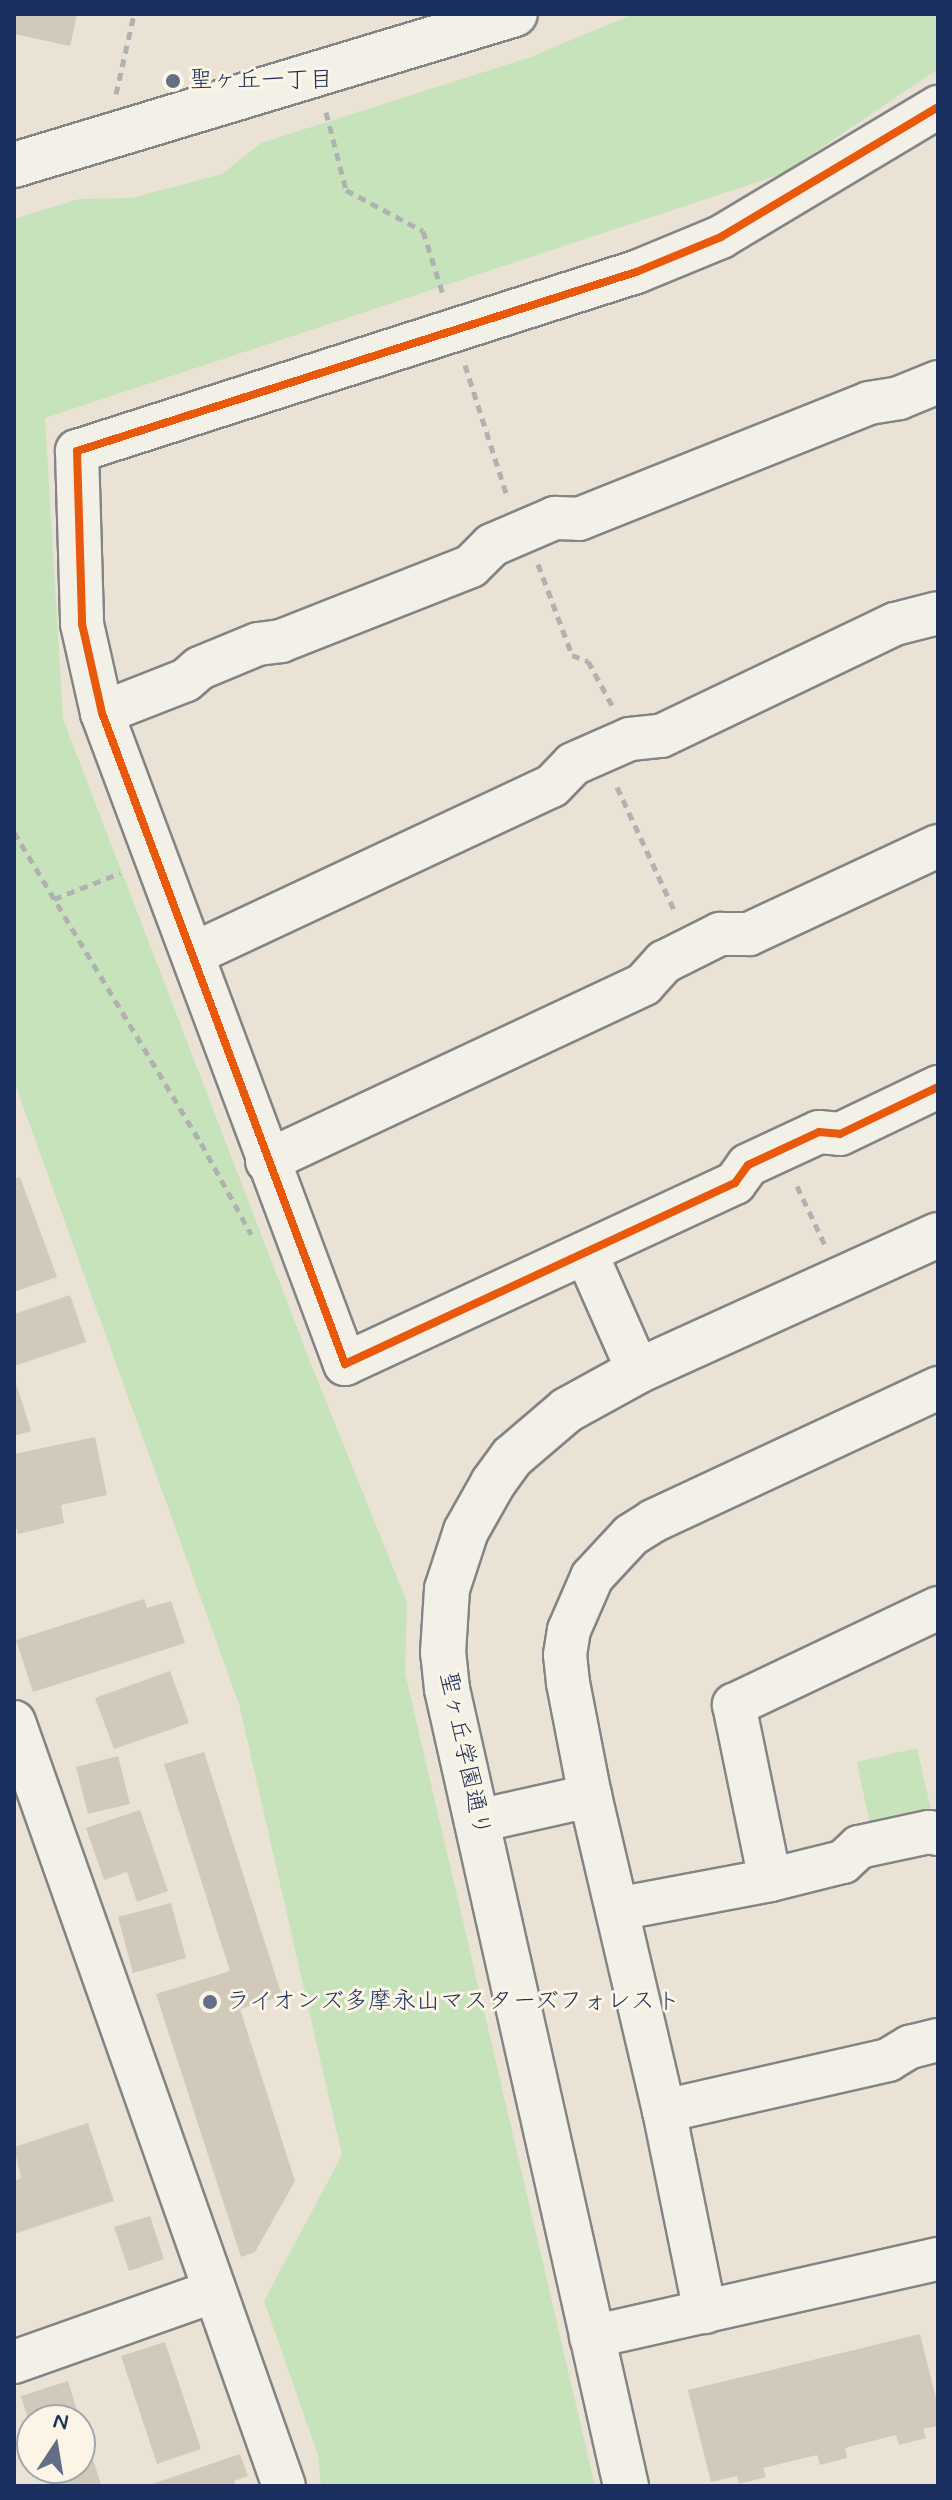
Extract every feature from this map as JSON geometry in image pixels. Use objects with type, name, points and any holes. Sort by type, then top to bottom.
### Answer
[{"type":"street","points":[[14,165],[515,14]]},
{"type":"street","points":[[938,107],[721,237],[636,272],[77,451],[82,624],[102,713],[345,1364],[735,1183],[748,1165],[762,1158],[819,1132],[840,1134],[938,1087]]},
{"type":"street","points":[[102,713],[186,680],[200,668],[258,644],[281,641],[471,566],[492,545],[528,548],[555,518],[579,519],[869,403],[899,398],[938,382]]},
{"type":"street","points":[[193,954],[552,786],[573,764],[630,739],[661,736],[895,624],[938,613]]},
{"type":"street","points":[[267,1161],[644,984],[664,962],[720,934],[749,934],[938,846]]},
{"type":"street","name":"聖ヶ丘学園通り","points":[[626,2486],[447,1689],[443,1653],[447,1589],[455,1558],[479,1505],[512,1457],[567,1410],[638,1371],[938,1235]]},
{"type":"street","points":[[586,1253],[638,1371]]},
{"type":"street","points":[[705,2312],[664,2111],[590,1796],[565,1655],[578,1603],[592,1577],[614,1550],[653,1521],[938,1388]]},
{"type":"street","points":[[770,1880],[734,1705],[938,1608]]},
{"type":"street","points":[[14,1722],[284,2486]]},
{"type":"street","points":[[478,1821],[590,1796]]},
{"type":"street","points":[[617,1909],[770,1880],[843,1862],[859,1847],[929,1832],[938,1834]]},
{"type":"street","points":[[664,2111],[888,2060],[910,2047],[938,2040]]},
{"type":"street","points":[[591,2337],[938,2259]]},
{"type":"street","points":[[14,2362],[214,2291]]},
{"type":"path","points":[[116,94],[134,14]]},
{"type":"path","points":[[323,99],[346,190],[423,231],[528,548],[572,655],[588,661],[630,739]]},
{"type":"path","points":[[615,782],[692,948]]},
{"type":"path","points":[[14,832],[201,1143],[255,1240]]},
{"type":"path","points":[[54,899],[158,858]]},
{"type":"path","points":[[794,1180],[832,1259]]},
{"type":"green space","points":[[633,14],[938,14],[938,69],[784,173],[45,418],[63,719],[311,1364],[407,1602],[405,1673],[595,2486],[321,2486],[318,2455],[264,2301],[342,2155],[239,1704],[14,1081],[14,219],[79,199],[132,198],[222,174],[261,143],[531,57]]},
{"type":"green space","points":[[917,1748],[931,1810],[870,1825],[857,1762]]},
{"type":"building","points":[[14,14],[77,14],[70,46],[14,34]]},
{"type":"building","points":[[20,1177],[57,1277],[14,1292],[14,1179]]},
{"type":"building","points":[[70,1295],[86,1342],[14,1366],[14,1314]]},
{"type":"building","points":[[14,1377],[31,1431],[14,1436]]},
{"type":"building","points":[[95,1437],[107,1495],[61,1505],[64,1523],[18,1534],[14,1517],[14,1454]]},
{"type":"building","points":[[144,1599],[147,1608],[171,1601],[185,1643],[33,1692],[16,1640]]},
{"type":"building","points":[[170,1671],[189,1723],[114,1749],[95,1698]]},
{"type":"building","name":"ライオンズ多摩永山マスターズフォレスト","points":[[204,1752],[282,1996],[240,2009],[295,2181],[255,2252],[241,2257],[156,1994],[230,1971],[164,1764]]},
{"type":"building","points":[[118,1756],[130,1804],[88,1814],[76,1767]]},
{"type":"building","points":[[140,1810],[168,1891],[137,1902],[127,1872],[104,1880],[86,1828]]},
{"type":"building","points":[[171,1903],[186,1958],[133,1973],[118,1917]]},
{"type":"building","points":[[88,2123],[114,2201],[14,2234],[14,2181],[21,2178],[14,2147]]},
{"type":"building","points":[[150,2216],[164,2259],[129,2271],[114,2227]]},
{"type":"building","points":[[920,2334],[938,2406],[938,2426],[923,2429],[926,2438],[899,2445],[896,2435],[845,2448],[847,2458],[820,2465],[817,2455],[763,2468],[766,2477],[739,2484],[737,2476],[711,2482],[688,2390]]},
{"type":"building","points":[[165,2342],[201,2449],[157,2464],[121,2356]]},
{"type":"building","points":[[68,2381],[75,2404],[23,2404],[21,2396]]},
{"type":"building","points":[[240,2454],[248,2476],[234,2481],[236,2486],[146,2486]]},
{"type":"building","points":[[96,2469],[101,2484],[50,2486],[96,2484]]},
{"type":"cycle path","points":[[938,107],[721,237],[636,272],[77,451],[82,624],[102,713],[345,1364],[735,1183],[748,1165],[819,1132],[840,1134],[938,1087]]},
{"type":"place","name":"聖ヶ丘一丁目","points":[[173,81]]},
{"type":"place","name":"ライオンズ多摩永山マスターズフォレスト","points":[[210,2002]]}]
